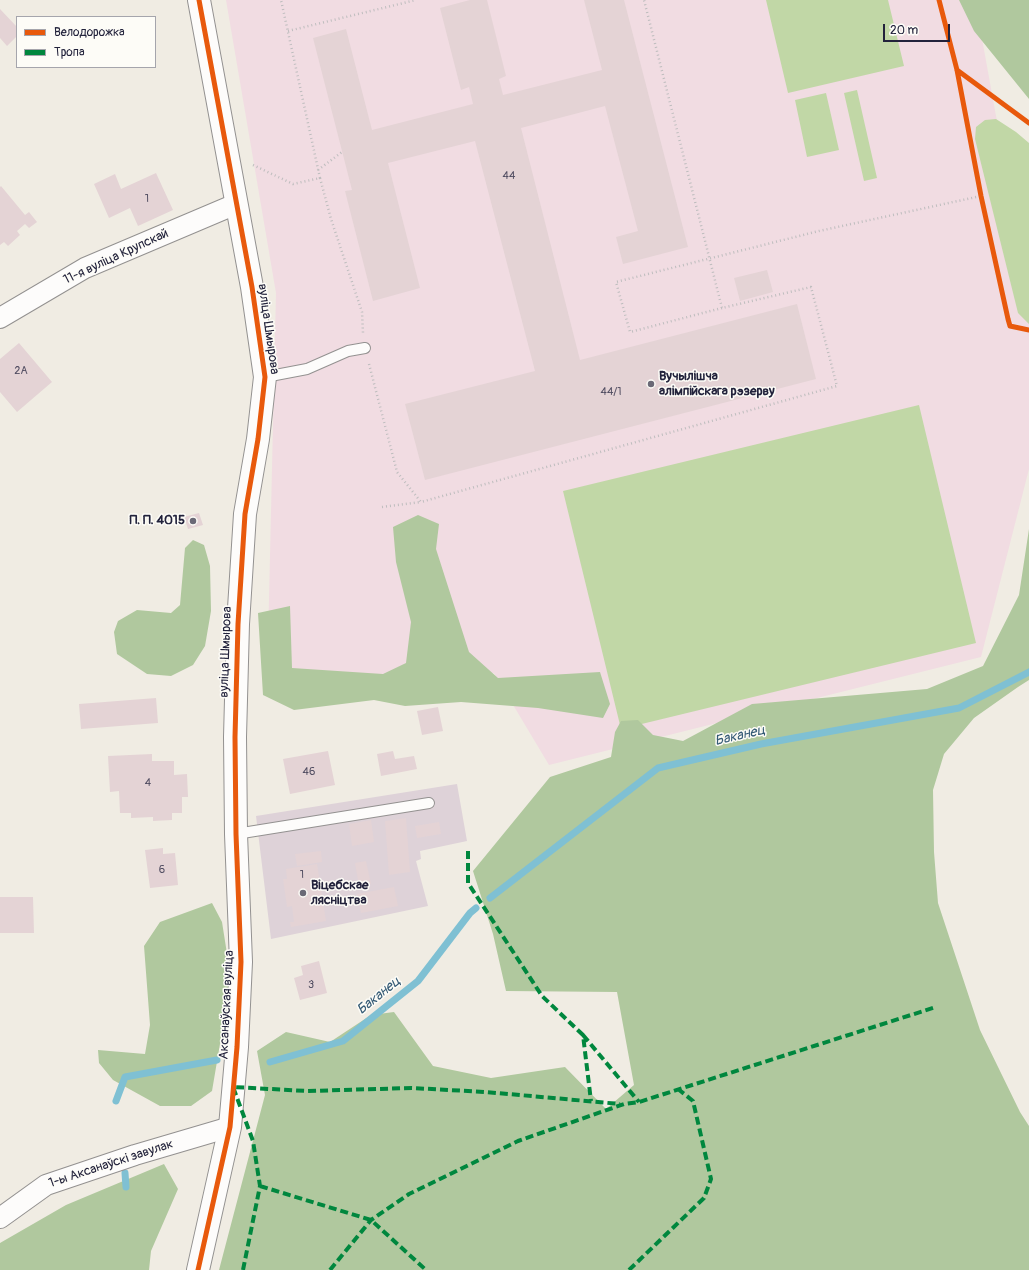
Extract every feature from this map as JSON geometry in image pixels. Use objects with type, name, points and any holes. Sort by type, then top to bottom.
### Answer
[{"type":"street","name":"вуліца Шмырова","points":[[199,0],[252,287],[265,377],[258,439],[244,514],[238,624],[235,737]]},
{"type":"street","name":"11-я вуліца Крупскай","points":[[0,318],[85,268],[236,204]]},
{"type":"street","name":"Аксанаўская вуліца","points":[[198,1270],[230,1127],[237,1047],[241,962],[236,834],[235,737]]},
{"type":"street","name":"1-ы Аксанаўскі завулак","points":[[0,1218],[46,1185],[135,1155],[230,1127]]},
{"type":"lane","points":[[265,377],[307,369],[348,351],[364,348]]},
{"type":"lane","points":[[236,834],[429,803]]},
{"type":"path","points":[[281,0],[318,170],[331,219],[362,312],[364,348],[397,472],[421,502]]},
{"type":"path","points":[[288,31],[416,0]]},
{"type":"path","points":[[644,0],[722,308]]},
{"type":"path","points":[[318,170],[342,152]]},
{"type":"path","points":[[251,164],[293,184],[320,178]]},
{"type":"path","points":[[980,188],[983,203]]},
{"type":"path","points":[[382,507],[421,502],[837,386],[811,287],[630,332],[616,282],[819,231],[981,196]]},
{"type":"shaded area","name":"Вучылішча алімпійскага рэзерву","points":[[226,0],[975,0],[1029,298],[1029,469],[981,657],[549,765],[494,673],[267,687],[276,293]]},
{"type":"shaded area","name":"Віцебскае лясніцтва","points":[[457,784],[467,841],[420,851],[421,859],[416,861],[428,906],[271,939],[256,816]]},
{"type":"green space","points":[[766,0],[888,0],[904,66],[788,93]]},
{"type":"green space","points":[[959,0],[1029,0],[1029,99],[974,31]]},
{"type":"green space","points":[[857,90],[877,178],[864,181],[844,93]]},
{"type":"green space","points":[[826,93],[839,150],[807,157],[795,100]]},
{"type":"green space","points":[[996,119],[1016,132],[1029,143],[1029,324],[1018,313],[975,139],[976,127],[985,120]]},
{"type":"green space","points":[[919,405],[976,643],[621,729],[563,491]]},
{"type":"green space","points":[[418,515],[439,524],[436,549],[469,652],[498,678],[600,672],[610,704],[603,718],[538,708],[461,702],[405,706],[374,700],[294,710],[263,695],[258,613],[290,606],[292,668],[383,674],[406,663],[411,622],[396,562],[393,527]]},
{"type":"green space","points":[[1029,529],[1029,680],[974,718],[944,754],[933,790],[934,852],[938,903],[980,1030],[1020,1112],[1029,1126],[1029,1270],[219,1270],[265,1095],[257,1051],[286,1032],[330,1042],[371,1015],[394,1012],[433,1066],[491,1078],[565,1067],[606,1109],[634,1085],[617,992],[506,991],[493,934],[473,871],[550,777],[611,757],[615,732],[621,721],[638,720],[653,735],[683,741],[752,704],[927,689],[983,666],[1019,595]]},
{"type":"green space","points":[[193,540],[204,545],[210,566],[211,611],[205,646],[193,665],[171,676],[147,674],[117,654],[114,632],[118,621],[137,610],[171,613],[180,605],[185,548]]},
{"type":"green space","points":[[212,903],[222,922],[231,979],[212,1091],[191,1106],[160,1106],[113,1080],[99,1063],[98,1050],[145,1054],[150,1025],[144,946],[160,922]]},
{"type":"green space","points":[[164,1164],[178,1189],[151,1251],[149,1270],[0,1270],[0,1243],[66,1205]]},
{"type":"building","points":[[470,0],[487,0],[506,76],[499,79],[503,95],[602,70],[584,0],[624,0],[688,247],[623,264],[616,237],[638,231],[605,106],[521,128],[580,360],[797,304],[816,379],[425,480],[405,404],[535,371],[475,141],[388,163],[420,288],[373,301],[345,191],[352,190],[313,38],[346,29],[372,130],[473,104],[469,87],[461,90],[440,8]]},
{"type":"building","points":[[0,9],[16,26],[16,37],[7,46],[0,38]]},
{"type":"building","points":[[156,173],[173,210],[138,226],[130,208],[109,218],[94,184],[115,174],[121,189]]},
{"type":"building","points":[[1,186],[25,215],[29,212],[37,222],[29,228],[25,224],[17,231],[20,235],[8,246],[4,242],[0,245]]},
{"type":"building","points":[[767,270],[773,292],[740,301],[734,278]]},
{"type":"building","points":[[19,343],[52,382],[17,412],[0,392],[0,359]]},
{"type":"building","name":"П. П. 4015","points":[[199,513],[203,525],[188,529],[184,517]]},
{"type":"building","points":[[156,698],[158,723],[81,729],[79,704]]},
{"type":"building","points":[[438,707],[443,731],[422,735],[417,711]]},
{"type":"building","points":[[328,751],[335,785],[290,794],[283,759]]},
{"type":"building","points":[[393,751],[395,759],[414,756],[417,769],[381,776],[377,754]]},
{"type":"building","points":[[152,754],[152,761],[174,761],[174,775],[187,774],[188,797],[182,797],[182,813],[172,813],[172,820],[153,821],[153,817],[131,818],[131,813],[120,813],[119,791],[110,792],[108,756]]},
{"type":"building","points":[[406,818],[410,872],[389,875],[385,821]]},
{"type":"building","points":[[371,820],[374,842],[352,846],[349,824]]},
{"type":"building","points":[[439,822],[441,834],[417,838],[415,826]]},
{"type":"building","points":[[163,848],[163,854],[175,853],[178,885],[150,888],[145,850]]},
{"type":"building","points":[[321,851],[322,862],[297,866],[295,854]]},
{"type":"building","points":[[366,861],[371,884],[359,886],[355,863]]},
{"type":"building","name":"Віцебскае лясніцтва","points":[[317,864],[326,921],[291,927],[290,922],[294,922],[292,906],[287,907],[283,879],[287,879],[286,869]]},
{"type":"building","points":[[394,887],[398,906],[361,913],[357,894]]},
{"type":"building","points":[[0,897],[33,897],[34,933],[0,933]]},
{"type":"building","points":[[319,961],[327,993],[300,1000],[294,978],[303,975],[301,966]]},
{"type":"waterway","name":"Баканец","points":[[490,898],[658,768],[761,744],[959,708],[1029,672]]},
{"type":"waterway","name":"Баканец","points":[[270,1062],[343,1041],[418,981],[470,913],[476,908]]},
{"type":"waterway","name":"Баканец","points":[[116,1101],[125,1077],[217,1060]]},
{"type":"waterway","name":"Баканец","points":[[125,1173],[126,1187]]},
{"type":"marked path","points":[[468,851],[468,883],[542,996],[583,1035],[591,1101]]},
{"type":"marked path","points":[[330,1270],[371,1220],[409,1194],[518,1141],[624,1104],[639,1102],[936,1007]]},
{"type":"marked path","points":[[583,1035],[639,1102]]},
{"type":"marked path","points":[[243,1270],[260,1186],[253,1141],[233,1087],[307,1091],[412,1088],[486,1092],[620,1104]]},
{"type":"marked path","points":[[629,1270],[704,1198],[711,1179],[693,1101],[678,1089]]},
{"type":"marked path","points":[[260,1186],[371,1220],[426,1270]]},
{"type":"cycle path","points":[[198,1270],[230,1127],[237,1047],[241,962],[236,834],[235,737],[238,624],[245,514],[258,439],[265,377],[252,287],[199,0]]},
{"type":"cycle path","points":[[939,0],[957,70],[981,196],[1008,319],[1010,326],[1029,330]]},
{"type":"cycle path","points":[[957,70],[1029,123]]},
{"type":"place","name":"Вучылішча алімпійскага рэзерву","points":[[651,384]]},
{"type":"place","name":"П. П. 4015","points":[[193,521]]},
{"type":"place","name":"Віцебскае лясніцтва","points":[[303,893]]}]
